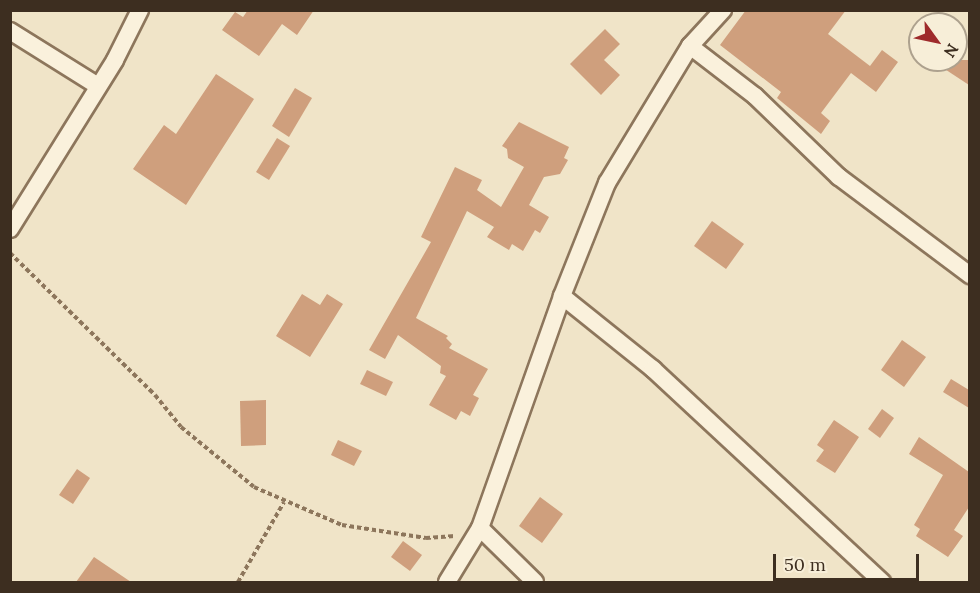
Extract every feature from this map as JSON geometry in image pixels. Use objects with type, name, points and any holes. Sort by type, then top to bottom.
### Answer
[{"type":"street","points":[[10,229],[98,86],[140,10]]},
{"type":"street","points":[[447,582],[480,528],[562,296],[607,183],[690,46],[723,10]]},
{"type":"street","points":[[10,31],[98,86]]},
{"type":"street","points":[[690,46],[754,96],[839,177],[969,275]]},
{"type":"street","points":[[562,296],[653,369],[882,582]]},
{"type":"street","points":[[480,528],[535,582]]},
{"type":"path","points":[[10,253],[155,395],[181,427],[254,487],[284,502],[342,525],[426,538],[480,528]]},
{"type":"path","points":[[238,582],[284,502]]},
{"type":"building","points":[[248,10],[314,10],[297,35],[282,24],[259,56],[222,30],[235,12],[243,17]]},
{"type":"building","points":[[746,10],[846,10],[828,34],[870,66],[882,50],[898,62],[876,92],[851,73],[821,113],[830,121],[821,134],[777,98],[781,92],[720,45]]},
{"type":"building","points":[[605,29],[620,44],[604,60],[620,75],[601,95],[570,64]]},
{"type":"building","points":[[968,60],[969,60],[969,85],[949,72],[968,72]]},
{"type":"building","points":[[216,74],[254,99],[186,205],[133,169],[164,125],[176,134]]},
{"type":"building","points":[[295,88],[312,98],[289,137],[272,126]]},
{"type":"building","points":[[519,122],[569,147],[564,158],[568,160],[560,174],[544,177],[529,205],[549,217],[540,233],[535,230],[523,251],[512,244],[509,250],[487,237],[494,227],[467,211],[416,318],[448,336],[446,338],[452,344],[449,348],[488,369],[473,395],[479,398],[470,416],[461,411],[456,420],[429,405],[446,376],[440,373],[441,366],[398,335],[385,359],[369,350],[431,242],[421,237],[455,167],[482,180],[477,190],[501,207],[524,167],[508,158],[507,149],[502,146]]},
{"type":"building","points":[[277,138],[290,146],[269,180],[256,172]]},
{"type":"building","points":[[712,221],[744,244],[726,269],[694,246]]},
{"type":"building","points":[[302,294],[320,305],[327,294],[343,304],[310,357],[276,336]]},
{"type":"building","points":[[902,340],[926,357],[904,387],[881,370]]},
{"type":"building","points":[[367,370],[393,382],[386,396],[360,384]]},
{"type":"building","points":[[951,379],[969,390],[969,408],[943,392]]},
{"type":"building","points":[[266,400],[266,445],[241,446],[240,401]]},
{"type":"building","points":[[882,409],[894,418],[880,438],[868,429]]},
{"type":"building","points":[[834,420],[859,437],[835,473],[816,461],[824,450],[817,445]]},
{"type":"building","points":[[919,437],[969,472],[969,507],[954,530],[963,536],[948,557],[916,536],[920,529],[914,525],[943,475],[909,454]]},
{"type":"building","points":[[338,440],[362,451],[354,466],[331,455]]},
{"type":"building","points":[[77,469],[90,478],[73,504],[59,495]]},
{"type":"building","points":[[540,497],[563,514],[542,543],[519,526]]},
{"type":"building","points":[[403,541],[422,555],[410,571],[391,557]]},
{"type":"building","points":[[94,557],[131,582],[76,582]]}]
